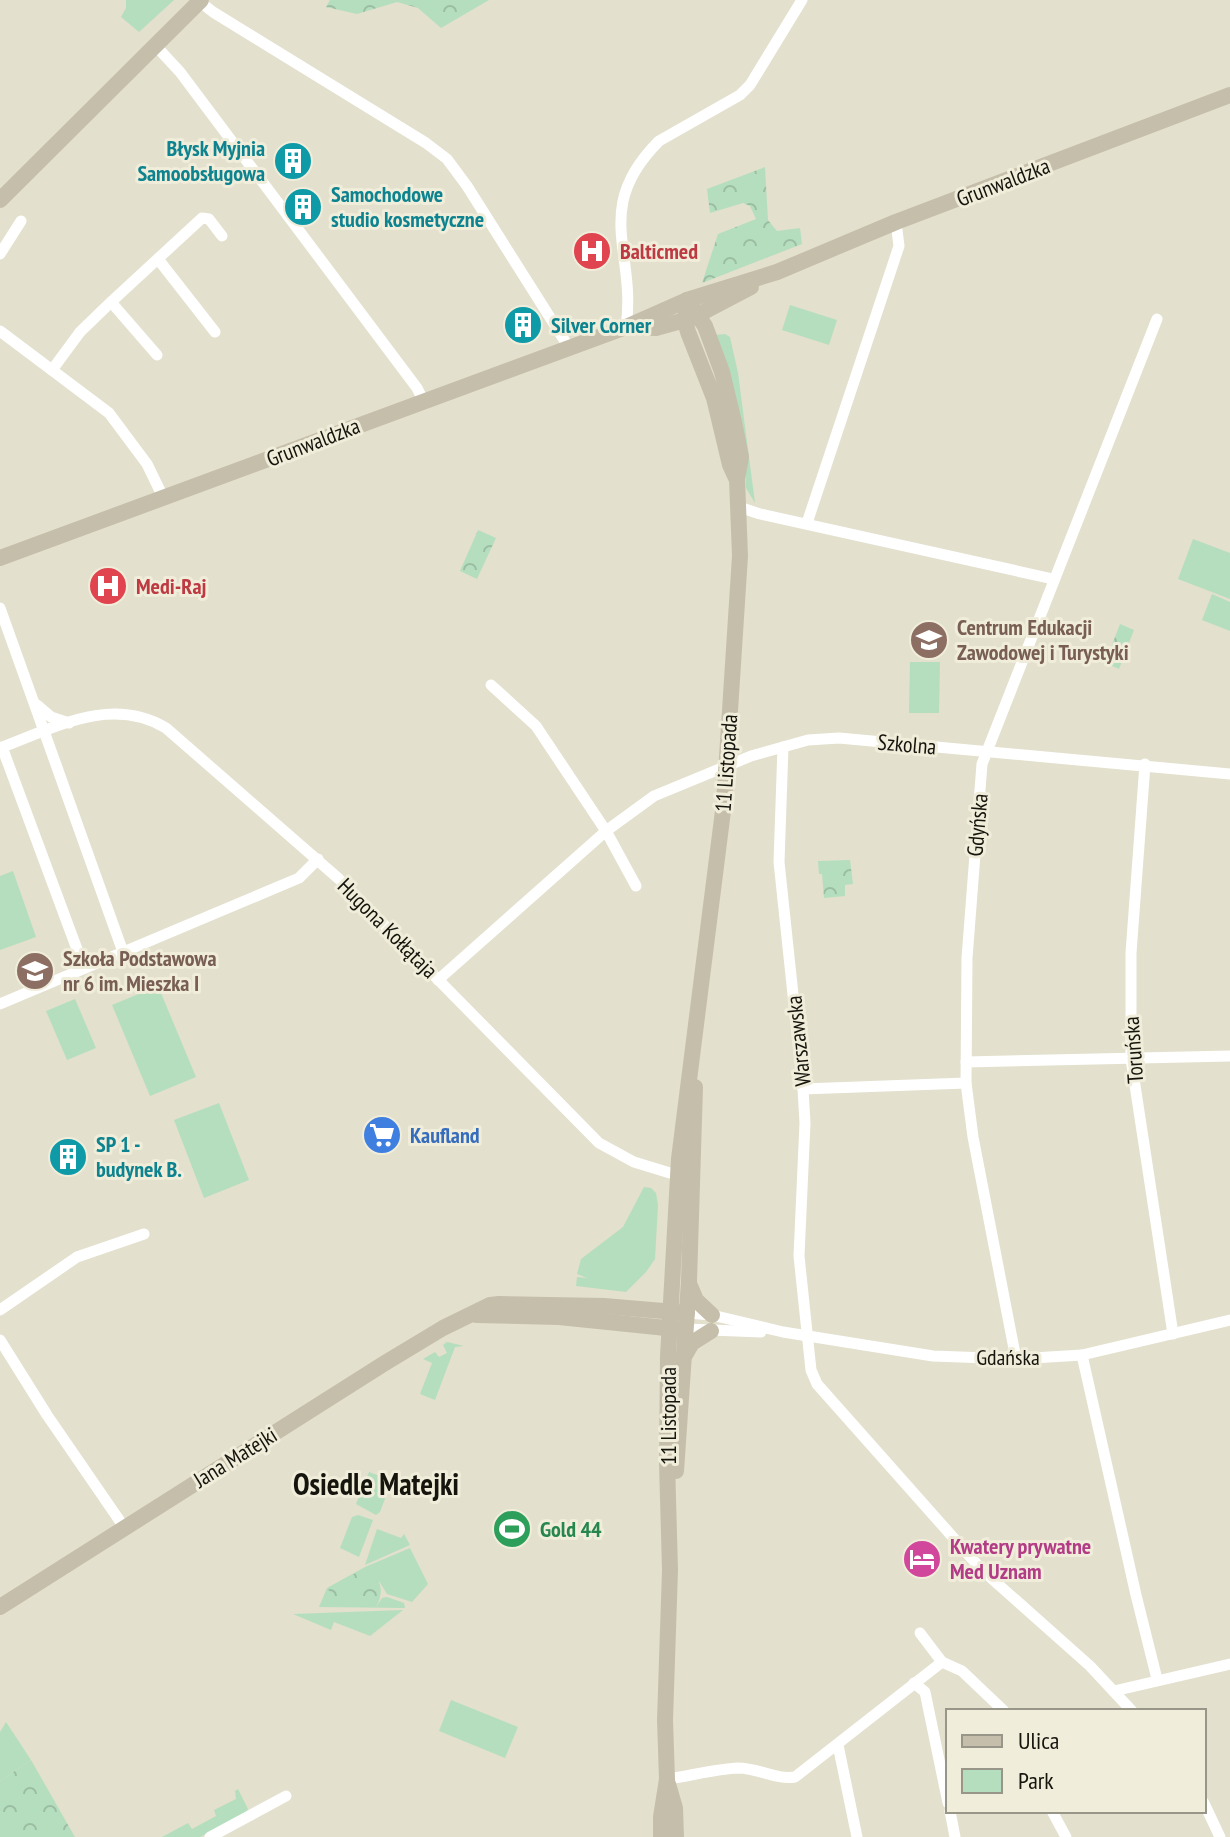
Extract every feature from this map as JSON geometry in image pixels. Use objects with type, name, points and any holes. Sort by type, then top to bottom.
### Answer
[{"type":"street","points":[[626,327],[628,311],[620,240],[622,203],[629,181],[659,141],[740,95],[750,85],[802,0]]},
{"type":"street","points":[[0,200],[80,117],[200,1],[447,159],[518,264],[568,346]]},
{"type":"street","points":[[155,45],[208,109],[423,400]]},
{"type":"street","name":"Grunwaldzka","points":[[0,558],[626,327],[687,300],[777,272],[896,222],[1230,95]]},
{"type":"street","points":[[52,370],[80,332],[202,218],[209,219],[222,236]]},
{"type":"street","points":[[0,254],[21,221]]},
{"type":"street","points":[[807,523],[899,246],[896,222]]},
{"type":"street","points":[[158,259],[215,332]]},
{"type":"street","name":"Grunwaldzka","points":[[626,327],[656,328],[692,318],[777,272]]},
{"type":"street","name":"11 Listopada","points":[[687,300],[692,318],[722,372],[720,397]]},
{"type":"street","points":[[111,302],[157,355]]},
{"type":"street","name":"11 Listopada","points":[[661,1837],[667,1779],[665,1720],[670,1500],[667,1462],[685,1177],[682,1124],[695,1046],[727,766],[740,556],[737,479],[741,457],[720,397],[690,338],[692,318]]},
{"type":"street","name":"Gdyńska","points":[[1016,1359],[973,1137],[966,1083],[968,944],[982,764],[1157,319]]},
{"type":"street","points":[[656,328],[690,338]]},
{"type":"street","points":[[0,331],[109,413],[147,464],[164,499]]},
{"type":"street","points":[[739,507],[1053,579]]},
{"type":"street","points":[[0,608],[123,952]]},
{"type":"street","points":[[491,685],[536,726],[606,831],[636,886]]},
{"type":"street","points":[[34,702],[51,717],[69,723]]},
{"type":"street","name":"Hugona Kołłątaja","points":[[1,748],[96,715],[121,712],[157,723],[318,859],[599,1143],[634,1162],[685,1177]]},
{"type":"street","name":"Szkolna","points":[[438,980],[606,831],[654,796],[727,766],[808,740],[839,738],[1230,774]]},
{"type":"street","name":"Warszawska","points":[[783,747],[779,862],[803,1089],[805,1123],[800,1180],[799,1256],[813,1376],[855,1429],[982,1570],[1090,1666],[1130,1709]]},
{"type":"street","points":[[1,748],[84,968]]},
{"type":"street","name":"Toruńska","points":[[1145,764],[1131,953],[1131,1059],[1173,1334]]},
{"type":"street","points":[[0,1004],[299,878],[318,859]]},
{"type":"street","points":[[966,1062],[1230,1056]]},
{"type":"street","points":[[803,1089],[966,1083]]},
{"type":"street","points":[[0,1310],[77,1257],[144,1234]]},
{"type":"street","points":[[680,1281],[712,1323],[676,1356],[644,1317],[680,1281]]},
{"type":"street","name":"Jana Matejki","points":[[0,1607],[423,1339],[475,1315],[644,1317],[678,1321]]},
{"type":"street","name":"Gdańska","points":[[678,1321],[783,1332],[933,1356],[1016,1359],[1082,1355],[1230,1320]]},
{"type":"street","points":[[0,1340],[124,1527]]},
{"type":"street","points":[[1082,1355],[1157,1679]]},
{"type":"street","points":[[920,1633],[942,1662],[962,1671],[1002,1709]]},
{"type":"street","points":[[667,1779],[737,1768],[757,1770],[781,1779],[795,1777],[942,1662]]},
{"type":"street","points":[[1114,1691],[1230,1664]]},
{"type":"street","points":[[914,1683],[925,1692],[946,1793]]},
{"type":"street","points":[[838,1745],[857,1837]]},
{"type":"street","name":"11 Listopada","points":[[667,1779],[675,1808],[676,1837]]},
{"type":"street","points":[[210,1837],[286,1796]]},
{"type":"street","points":[[1206,1807],[1220,1837]]},
{"type":"street","points":[[950,1813],[955,1837]]},
{"type":"street","points":[[1053,1813],[1066,1837]]},
{"type":"green space","points":[[126,0],[174,0],[139,32],[121,17]]},
{"type":"green space","points":[[330,0],[489,0],[441,28],[418,8],[397,2],[357,14],[326,7]]},
{"type":"green space","points":[[765,167],[768,220],[777,231],[800,228],[802,244],[702,283],[718,234],[756,219],[750,206],[743,203],[710,213],[707,189]]},
{"type":"green space","points":[[790,305],[837,320],[829,345],[782,330]]},
{"type":"green space","points":[[715,335],[730,337],[738,373],[755,503],[746,488],[745,461]]},
{"type":"green space","points":[[478,530],[496,538],[477,579],[460,571]]},
{"type":"green space","points":[[1193,539],[1230,553],[1230,599],[1178,579]]},
{"type":"green space","points":[[1212,594],[1230,602],[1230,631],[1202,620]]},
{"type":"green space","points":[[1120,624],[1134,630],[1119,669],[1105,663]]},
{"type":"green space","points":[[910,662],[940,662],[939,713],[909,713]]},
{"type":"green space","points":[[850,860],[853,884],[845,885],[845,896],[824,898],[818,861]]},
{"type":"green space","points":[[13,871],[36,937],[0,950],[0,876]]},
{"type":"green space","points":[[158,986],[196,1077],[150,1096],[112,1005]]},
{"type":"green space","points":[[75,999],[96,1048],[67,1060],[46,1011]]},
{"type":"green space","points":[[219,1103],[249,1180],[204,1198],[174,1120]]},
{"type":"green space","points":[[644,1187],[656,1193],[658,1205],[655,1259],[626,1292],[576,1286],[577,1277],[587,1278],[577,1274],[581,1259],[623,1227]]},
{"type":"green space","points":[[447,1342],[464,1346],[455,1347],[435,1400],[420,1394],[432,1363],[423,1359],[435,1352],[439,1357],[447,1353],[443,1345]]},
{"type":"green space","points":[[369,1472],[385,1478],[390,1485],[376,1515],[356,1504]]},
{"type":"green space","points":[[358,1515],[373,1520],[359,1557],[340,1548],[352,1517]]},
{"type":"green space","points":[[377,1529],[401,1538],[404,1534],[410,1545],[365,1565]]},
{"type":"green space","points":[[410,1548],[428,1584],[412,1602],[387,1594],[379,1581],[376,1607],[382,1598],[387,1597],[404,1603],[405,1608],[319,1607],[327,1588],[365,1567]]},
{"type":"green space","points":[[365,1568],[375,1575],[380,1584],[376,1607],[334,1607],[328,1588]]},
{"type":"green space","points":[[403,1610],[370,1636],[334,1622],[331,1630],[293,1614]]},
{"type":"green space","points":[[451,1700],[518,1727],[505,1758],[439,1731]]},
{"type":"green space","points":[[6,1722],[31,1760],[0,1781],[0,1732]]},
{"type":"green space","points":[[31,1760],[75,1837],[0,1837],[0,1781]]},
{"type":"green space","points":[[238,1789],[248,1809],[246,1813],[200,1837],[162,1837],[188,1823],[192,1829],[216,1816],[214,1810],[236,1799],[235,1791]]},
{"type":"place","name":"Błysk Myjnia Samoobsługowa","points":[[293,161]]},
{"type":"place","name":"Samochodowe studio kosmetyczne","points":[[303,207]]},
{"type":"place","name":"Balticmed","points":[[592,251]]},
{"type":"place","name":"Silver Corner","points":[[523,325]]},
{"type":"place","name":"Medi-Raj","points":[[108,586]]},
{"type":"place","name":"Centrum Edukacji Zawodowej i Turystyki","points":[[929,640]]},
{"type":"place","name":"Szkoła Podstawowa nr 6 im. Mieszka I","points":[[35,971]]},
{"type":"place","name":"Kaufland","points":[[382,1135]]},
{"type":"place","name":"SP 1 - budynek B.","points":[[68,1157]]},
{"type":"place","name":"Gold 44","points":[[512,1529]]},
{"type":"place","name":"Kwatery prywatne Med Uznam","points":[[922,1559]]},
{"type":"district","name":"Osiedle Matejki","points":[[376,1485]]}]
